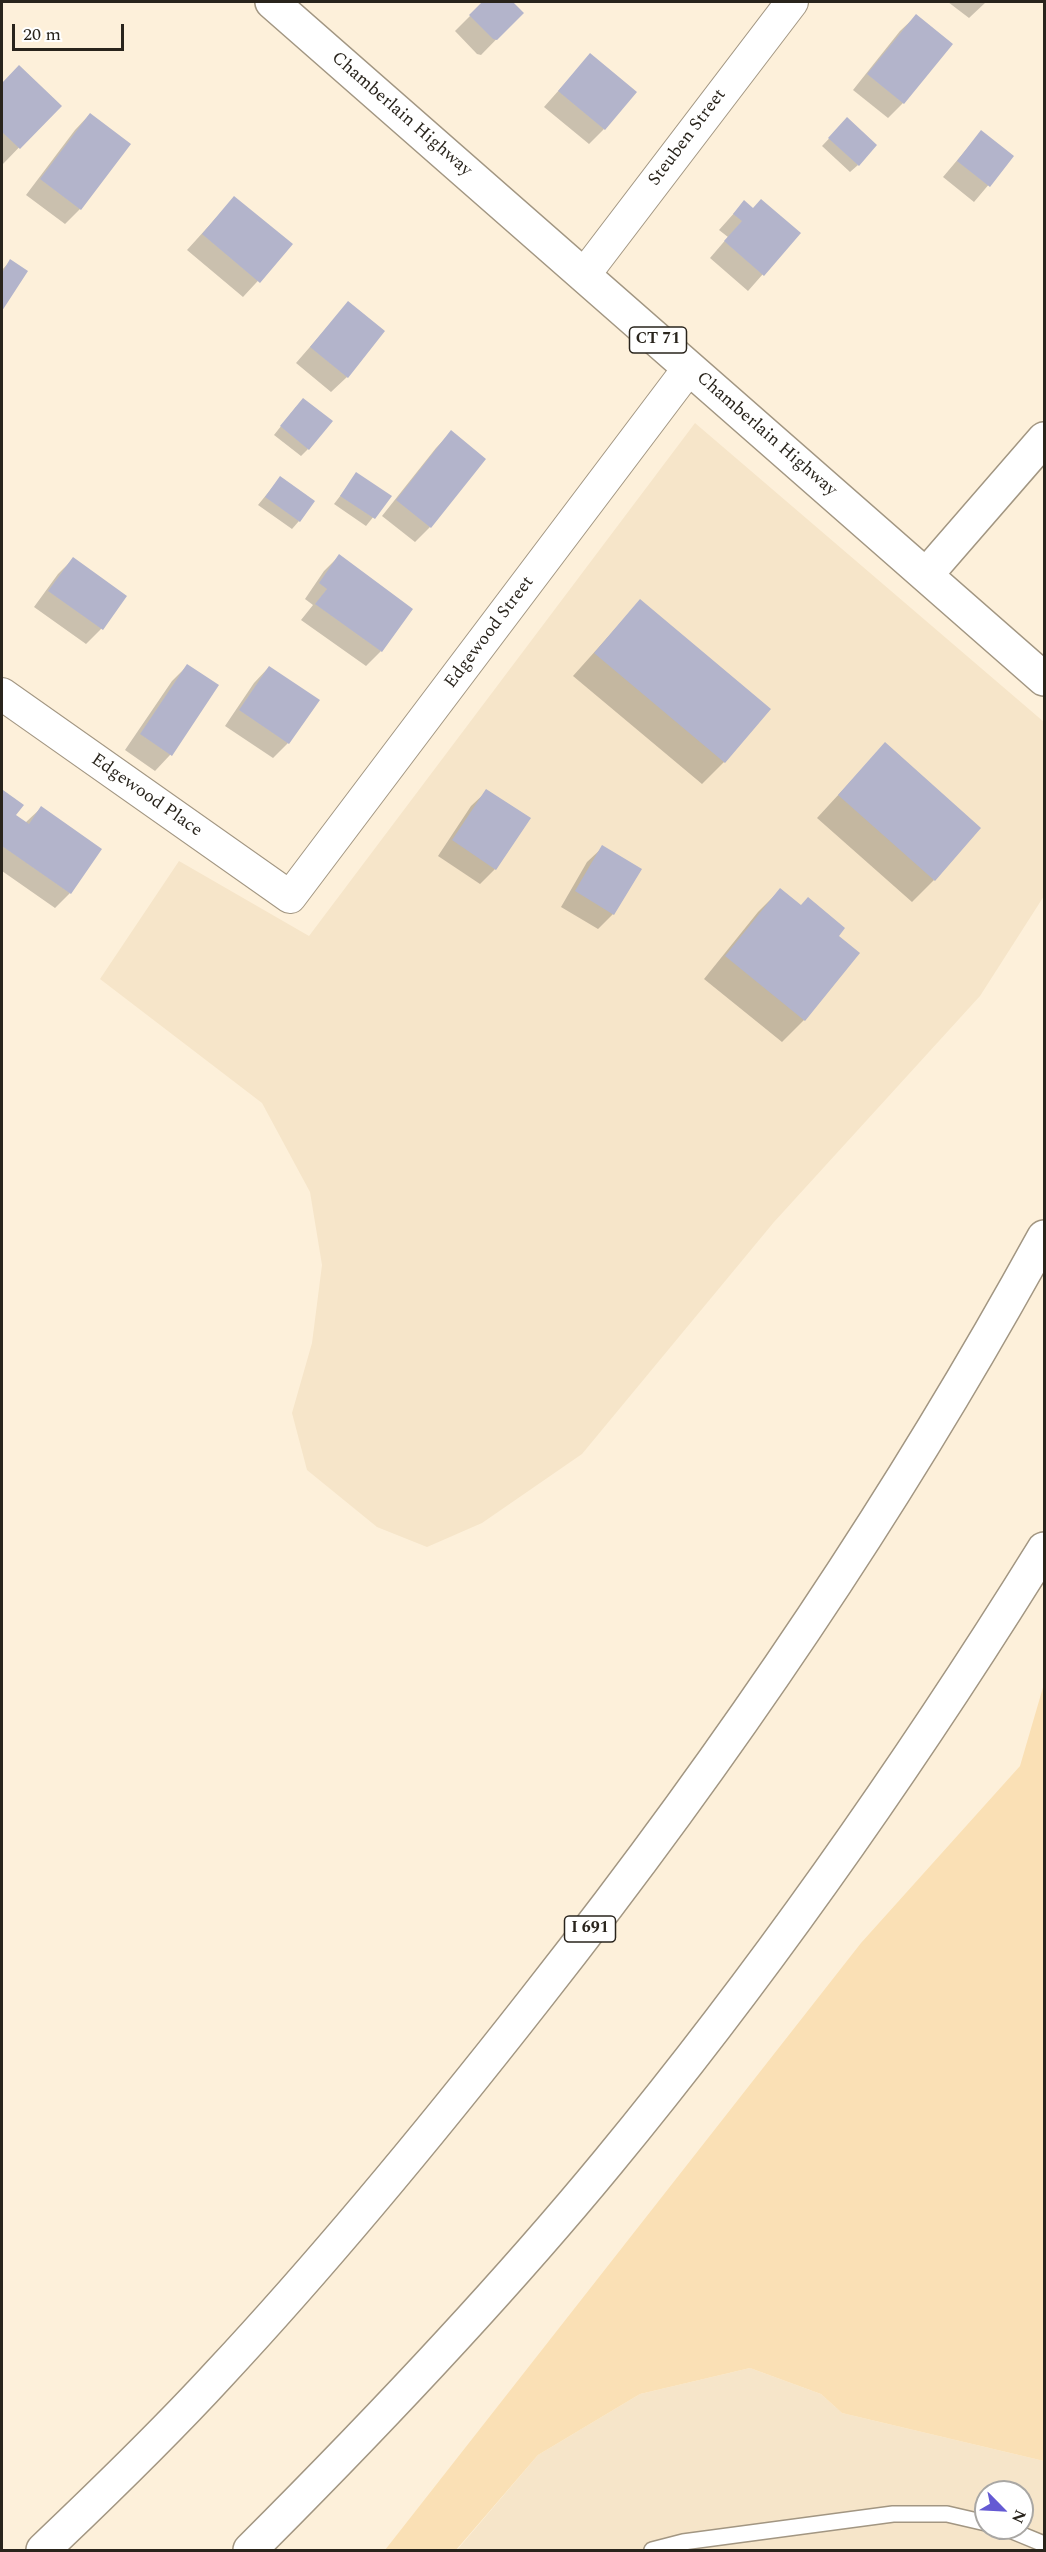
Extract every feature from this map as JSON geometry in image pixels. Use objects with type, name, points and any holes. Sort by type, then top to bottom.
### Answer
[{"type":"main road","name":"Chamberlain Highway","points":[[272,2],[1044,679]]},
{"type":"main road","points":[[926,575],[1044,439]]},
{"type":"main road","name":"I 691","points":[[43,2550],[196,2399],[321,2261],[499,2046],[625,1883],[720,1755],[836,1584],[940,1418],[1044,1237]]},
{"type":"main road","points":[[250,2550],[459,2332],[565,2213],[640,2122],[741,1992],[865,1821],[968,1669],[1044,1549]]},
{"type":"street","name":"Steuben Street","points":[[584,275],[792,2]]},
{"type":"street","name":"Edgewood Street","points":[[290,897],[689,368]]},
{"type":"street","name":"Edgewood Place","points":[[2,694],[290,897]]},
{"type":"lane","points":[[652,2550],[683,2542],[893,2514],[947,2514],[974,2520]]},
{"type":"shaded area","points":[[695,423],[1044,722],[1044,896],[980,996],[774,1222],[582,1454],[482,1523],[427,1547],[377,1527],[307,1470],[292,1413],[312,1343],[322,1265],[310,1192],[262,1103],[100,979],[179,861],[309,936]]},
{"type":"shaded area","points":[[1044,1684],[1044,2461],[842,2413],[821,2394],[750,2368],[640,2394],[538,2455],[456,2550],[385,2550],[861,1943],[1020,1766]]},
{"type":"shaded area","points":[[750,2368],[821,2394],[842,2413],[1044,2461],[1044,2550],[457,2550],[538,2455],[640,2394]]},
{"type":"building","points":[[482,2],[513,2],[524,13],[497,40],[493,39],[469,15]]},
{"type":"building","points":[[916,14],[953,44],[904,104],[867,74]]},
{"type":"building","points":[[590,53],[637,92],[605,130],[558,91]]},
{"type":"building","points":[[19,65],[62,106],[20,149],[2,132],[2,83]]},
{"type":"building","points":[[90,113],[131,144],[81,210],[40,179]]},
{"type":"building","points":[[847,117],[877,145],[859,166],[828,138]]},
{"type":"building","points":[[981,130],[1014,156],[990,187],[957,161]]},
{"type":"building","points":[[234,196],[293,244],[260,283],[202,234]]},
{"type":"building","points":[[761,199],[801,233],[764,276],[724,241],[742,221],[733,214],[744,200],[753,208]]},
{"type":"building","points":[[10,259],[28,271],[2,311],[2,273]]},
{"type":"building","points":[[348,301],[385,331],[348,378],[310,347]]},
{"type":"building","points":[[303,398],[333,421],[309,450],[280,426]]},
{"type":"building","points":[[451,430],[486,459],[431,528],[396,500]]},
{"type":"building","points":[[356,472],[392,496],[375,519],[340,496]]},
{"type":"building","points":[[280,476],[315,501],[300,522],[265,497]]},
{"type":"building","points":[[339,554],[413,609],[382,652],[315,604],[327,589],[319,583]]},
{"type":"building","points":[[73,557],[127,596],[103,630],[48,591]]},
{"type":"building","points":[[640,599],[771,709],[725,763],[594,653]]},
{"type":"building","points":[[187,664],[219,685],[172,756],[140,734]]},
{"type":"building","points":[[269,666],[320,700],[289,744],[239,710]]},
{"type":"building","points":[[885,742],[981,828],[935,881],[838,795]]},
{"type":"building","points":[[486,789],[531,818],[496,870],[452,840]]},
{"type":"building","points":[[3,790],[24,805],[16,815],[29,824],[41,806],[102,849],[71,894],[2,846]]},
{"type":"building","points":[[602,845],[642,869],[614,915],[575,891]]},
{"type":"building","points":[[780,888],[801,905],[808,897],[845,928],[839,936],[860,953],[805,1021],[725,956]]}]
